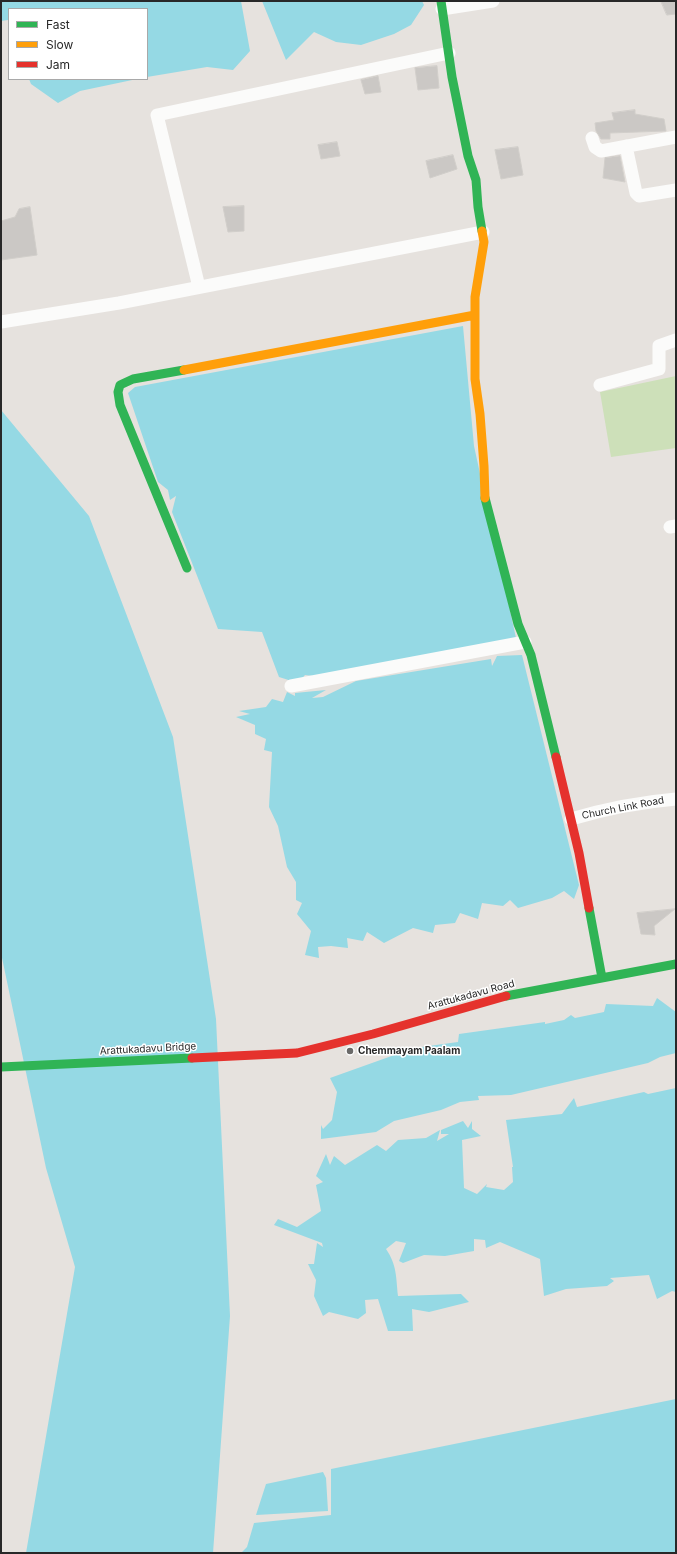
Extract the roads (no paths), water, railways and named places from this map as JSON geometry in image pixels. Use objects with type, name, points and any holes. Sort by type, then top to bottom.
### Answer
[{"type":"street","points":[[493,1],[442,5],[454,89],[468,156],[476,180],[478,207],[484,242],[475,297],[475,379],[480,414],[484,466],[484,496],[518,624],[531,655],[547,718],[579,853],[602,978]]},
{"type":"street","points":[[199,287],[157,115],[449,53]]},
{"type":"street","points":[[592,138],[595,147],[601,151],[676,137]]},
{"type":"street","points":[[626,146],[636,193],[639,196],[676,190]]},
{"type":"street","points":[[1,322],[119,303],[483,232]]},
{"type":"street","points":[[187,568],[120,405],[118,392],[120,386],[133,378],[212,366],[475,315]]},
{"type":"street","points":[[600,386],[659,369],[659,346],[676,340]]},
{"type":"street","points":[[291,686],[525,642]]},
{"type":"street","name":"Church Link Road","points":[[571,819],[593,812],[653,801],[676,799]]},
{"type":"street","name":"Arattukadavu Road","points":[[297,1052],[373,1034],[498,998],[676,964]]},
{"type":"street","name":"Arattukadavu Bridge","points":[[1,1067],[297,1052]]},
{"type":"water","points":[[1,1],[241,1],[250,51],[233,70],[207,67],[148,77],[148,8],[8,8],[8,20],[1,21]]},
{"type":"water","points":[[262,1],[422,1],[424,5],[411,25],[394,34],[361,45],[336,42],[314,32],[286,60]]},
{"type":"water","points":[[29,80],[132,80],[80,91],[58,103],[31,84]]},
{"type":"water","points":[[463,326],[474,446],[516,638],[329,678],[305,675],[298,683],[279,677],[262,632],[218,629],[172,512],[176,496],[170,500],[168,490],[158,482],[128,393],[135,387]]},
{"type":"water","points":[[1,410],[89,516],[173,737],[216,1019],[230,1316],[213,1553],[26,1553],[75,1267],[46,1168],[1,953]]},
{"type":"water","points":[[522,655],[579,885],[574,899],[564,891],[552,898],[518,908],[510,900],[503,906],[482,903],[478,919],[460,913],[455,923],[435,925],[433,933],[413,928],[384,943],[367,932],[363,941],[347,938],[348,948],[331,946],[318,947],[319,958],[305,955],[311,931],[297,914],[302,903],[296,900],[296,882],[287,867],[278,826],[269,807],[272,752],[264,750],[266,739],[255,734],[255,725],[236,717],[250,714],[239,711],[266,707],[272,699],[283,702],[287,692],[295,696],[295,693],[326,690],[312,698],[323,697],[356,681],[491,659],[492,666],[497,656]]},
{"type":"water","points":[[657,998],[676,1012],[676,1053],[660,1057],[648,1063],[511,1095],[478,1096],[479,1100],[460,1102],[441,1110],[394,1121],[376,1132],[321,1139],[321,1125],[323,1129],[332,1120],[337,1092],[330,1078],[414,1048],[458,1042],[459,1034],[545,1022],[545,1024],[564,1020],[571,1015],[575,1018],[604,1012],[606,1004],[653,1006]]},
{"type":"water","points":[[676,1088],[676,1292],[672,1291],[657,1299],[649,1275],[610,1278],[614,1281],[607,1286],[566,1289],[544,1296],[540,1259],[500,1242],[486,1248],[485,1240],[474,1239],[474,1251],[445,1256],[424,1255],[403,1263],[399,1261],[406,1243],[396,1241],[386,1249],[394,1266],[398,1296],[461,1294],[469,1302],[429,1312],[412,1309],[413,1331],[388,1331],[378,1299],[365,1300],[366,1313],[358,1319],[329,1312],[323,1316],[314,1296],[316,1280],[308,1264],[314,1264],[317,1243],[323,1247],[322,1243],[274,1225],[278,1219],[297,1227],[321,1211],[316,1185],[323,1182],[316,1176],[326,1154],[330,1165],[334,1156],[345,1165],[377,1145],[386,1151],[398,1140],[426,1138],[440,1130],[437,1141],[449,1134],[441,1134],[441,1130],[463,1121],[468,1128],[472,1121],[472,1129],[481,1136],[462,1140],[464,1188],[477,1194],[487,1184],[486,1187],[504,1190],[513,1182],[513,1167],[506,1120],[562,1114],[574,1098],[577,1107],[644,1092],[648,1094]]},
{"type":"water","points":[[676,1399],[676,1553],[241,1553],[247,1547],[254,1523],[331,1515],[331,1469]]},
{"type":"water","points":[[323,1472],[326,1478],[328,1511],[256,1515],[266,1484]]},
{"type":"place","name":"Chemmayam Paalam","points":[[350,1051]]}]
